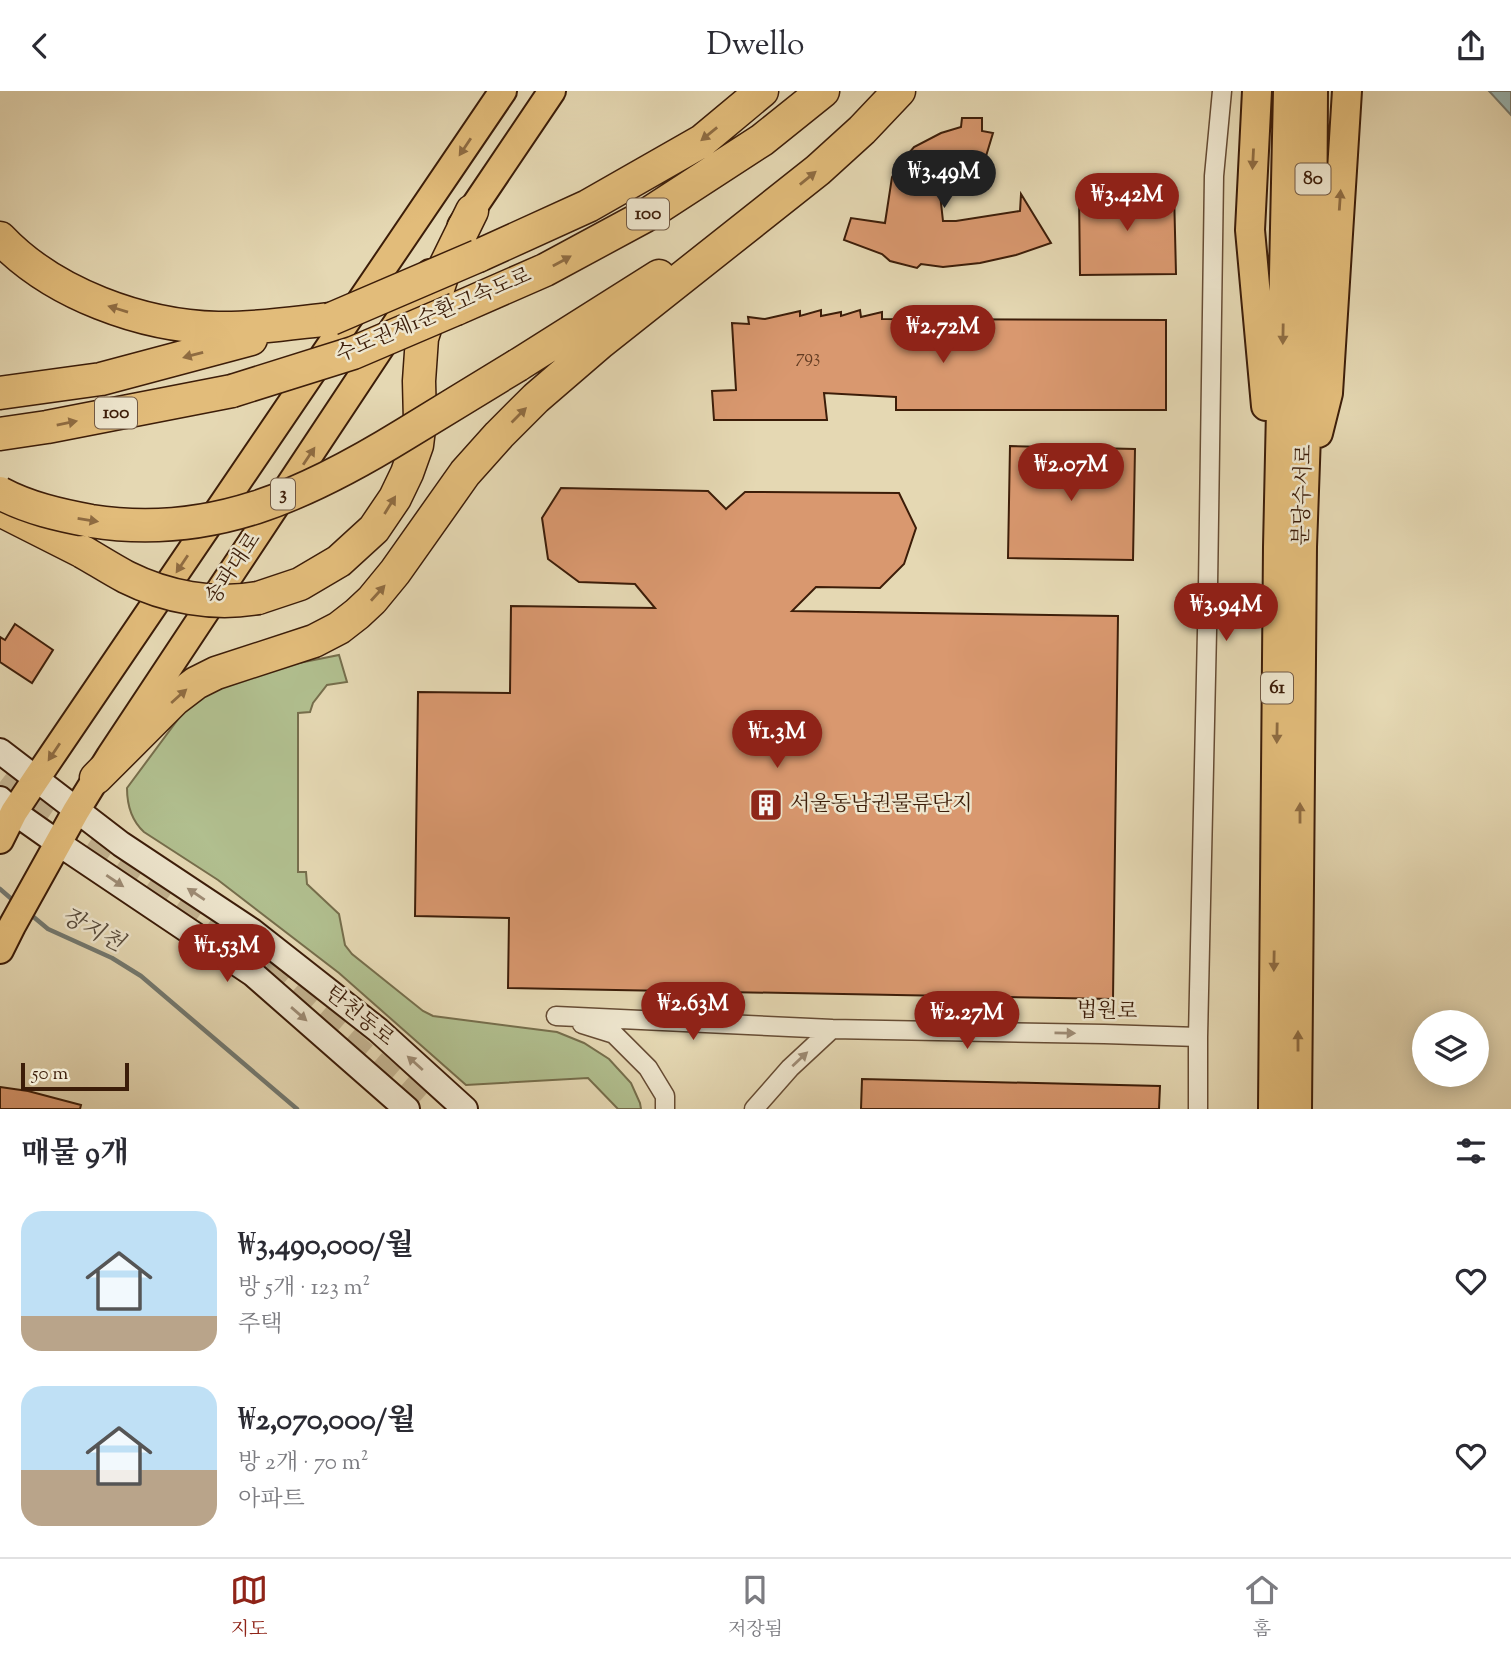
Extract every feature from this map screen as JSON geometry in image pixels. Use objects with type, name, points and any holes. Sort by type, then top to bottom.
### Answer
[{"type":"highway","name":"수도권제1순환고속도로","points":[[0,393],[101,379],[331,319],[589,206],[702,141],[762,91]]},
{"type":"highway","name":"수도권제1순환고속도로","points":[[0,433],[47,427],[232,391],[353,352],[545,270],[645,216],[762,140],[823,91]]},
{"type":"highway","points":[[96,778],[175,699],[196,683],[216,673],[304,645],[339,628],[357,614],[395,572],[465,473],[536,398],[601,342],[840,151],[899,91]]},
{"type":"highway","points":[[1257,91],[1250,230],[1290,547]]},
{"type":"highway","name":"분당수서로","points":[[1288,91],[1284,266],[1297,1109]]},
{"type":"highway","name":"분당수서로","points":[[1273,1109],[1290,547],[1324,268],[1313,91]]},
{"type":"highway","points":[[1324,268],[1347,91]]},
{"type":"highway","points":[[0,510],[142,584],[172,594],[211,600],[258,598],[300,584],[339,561],[374,529],[395,498],[410,466],[417,445],[420,421],[420,352],[424,333],[446,264],[471,211]]},
{"type":"highway","points":[[0,493],[23,504],[75,518],[120,525],[168,525],[243,512],[298,492],[383,448],[766,212]]},
{"type":"highway","points":[[0,238],[60,284],[115,309],[188,326],[219,328],[255,328],[331,319]]},
{"type":"main road","name":"3","points":[[0,840],[7,806],[36,779],[503,91]]},
{"type":"main road","name":"송파대로","points":[[1,949],[96,778],[552,91]]},
{"type":"main road","name":"탄천동로","points":[[0,751],[121,844],[251,931],[378,1030],[465,1109]]},
{"type":"main road","name":"탄천동로","points":[[7,806],[253,974],[407,1109]]},
{"type":"street","points":[[1198,1109],[1214,176],[1222,91]]},
{"type":"street","name":"법원로","points":[[665,1109],[665,1096],[648,1068],[614,1034],[555,1016],[832,1029],[1198,1037]]},
{"type":"street","points":[[754,1109],[790,1068],[832,1029]]},
{"type":"green space","points":[[339,655],[347,682],[327,685],[313,703],[310,712],[298,713],[298,872],[306,872],[307,884],[339,914],[345,945],[352,954],[423,1011],[433,1016],[557,1032],[584,1043],[609,1059],[631,1083],[641,1109],[618,1109],[588,1078],[466,1085],[339,973],[218,880],[144,832],[136,823],[129,806],[127,788],[196,695],[239,675]]},
{"type":"water","points":[[1489,91],[1511,91],[1511,115]]},
{"type":"building","points":[[962,118],[982,118],[982,131],[993,133],[980,176],[955,176],[939,185],[943,221],[1020,211],[1021,194],[1051,243],[980,263],[943,267],[921,264],[917,268],[890,261],[882,254],[844,240],[851,218],[885,223],[892,177],[903,160],[914,147],[941,133],[961,127]]},
{"type":"building","points":[[1174,191],[1176,274],[1080,275],[1079,193]]},
{"type":"building","points":[[821,310],[821,316],[841,312],[841,316],[860,310],[861,317],[882,312],[882,319],[1166,320],[1166,410],[896,410],[896,397],[824,393],[827,420],[714,420],[712,391],[736,390],[732,323],[749,324],[748,317],[765,319],[800,311],[800,316]]},
{"type":"building","points":[[1010,446],[1135,449],[1133,560],[1008,558]]},
{"type":"building","name":"서울동남권물류단지","points":[[561,488],[708,491],[726,509],[745,492],[899,493],[916,528],[904,564],[880,588],[816,587],[792,611],[1118,616],[1113,999],[508,988],[509,918],[415,916],[418,692],[510,693],[511,606],[655,608],[635,584],[579,582],[548,559],[542,518]]},
{"type":"building","points":[[15,624],[53,650],[32,683],[0,662],[0,637],[5,640]]},
{"type":"building","points":[[862,1079],[1160,1086],[1159,1109],[861,1109]]},
{"type":"building","points":[[0,1087],[28,1091],[81,1105],[80,1109],[0,1109]]},
{"type":"waterway","name":"장지천","points":[[0,889],[15,902]]},
{"type":"waterway","name":"장지천","points":[[30,914],[48,929],[112,958],[141,976],[297,1109]]},
{"type":"tunnel","points":[[0,782],[45,817],[274,975],[428,1109]]},
{"type":"place","name":"서울동남권물류단지","points":[[766,805]]}]
